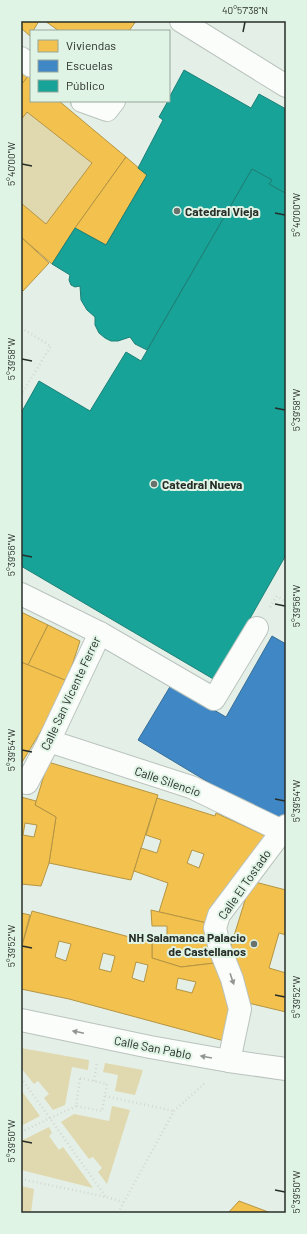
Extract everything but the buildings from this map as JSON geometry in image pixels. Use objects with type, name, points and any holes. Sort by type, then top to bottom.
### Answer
[{"type":"street","points":[[170,30],[176,21]]},
{"type":"street","points":[[181,21],[286,86]]},
{"type":"street","points":[[21,58],[30,65]]},
{"type":"street","points":[[88,102],[110,106]]},
{"type":"street","name":"Calle San Vicente Ferrer","points":[[21,594],[100,633],[49,742],[27,782],[21,781]]},
{"type":"street","points":[[100,633],[214,699],[257,628]]},
{"type":"street","name":"Calle Silencio","points":[[49,742],[191,787],[284,828]]},
{"type":"street","name":"Calle El Tostado","points":[[229,1061],[240,1009],[232,979],[220,950],[215,928],[219,915],[284,828]]},
{"type":"street","name":"Calle San Pablo","points":[[21,1020],[150,1047],[229,1061],[286,1069]]},
{"type":"path","points":[[21,328],[51,346],[21,395]]},
{"type":"path","points":[[118,1213],[174,1111],[229,1061]]},
{"type":"path","points":[[21,1078],[106,1197]]},
{"type":"path","points":[[21,1132],[76,1106],[102,1111],[107,1084],[80,1078],[76,1106]]},
{"type":"path","points":[[105,1096],[174,1111]]},
{"type":"path","points":[[21,1179],[123,1202]]},
{"type":"shaded area","points":[[27,112],[92,163],[46,224],[21,203],[21,120]]},
{"type":"shaded area","points":[[21,1048],[89,1060],[88,1070],[72,1067],[65,1105],[53,1110],[44,1098],[49,1094],[38,1081],[34,1084],[21,1068]]},
{"type":"shaded area","points":[[105,1063],[143,1070],[135,1095],[115,1091],[118,1075],[103,1072]]},
{"type":"shaded area","points":[[21,1090],[40,1116],[21,1126]]},
{"type":"shaded area","points":[[112,1106],[130,1110],[107,1184],[98,1172],[102,1168],[93,1157],[89,1159],[61,1122],[74,1114],[109,1121]]},
{"type":"shaded area","points":[[49,1127],[52,1133],[49,1136],[59,1150],[63,1147],[93,1188],[21,1170],[21,1141]]},
{"type":"shaded area","points":[[21,1186],[34,1189],[31,1213],[21,1213]]},
{"type":"place","name":"Catedral Vieja","points":[[177,211]]},
{"type":"place","name":"Catedral Nueva","points":[[154,484]]},
{"type":"place","name":"NH Salamanca Palacio de Castellanos","points":[[254,944]]}]
